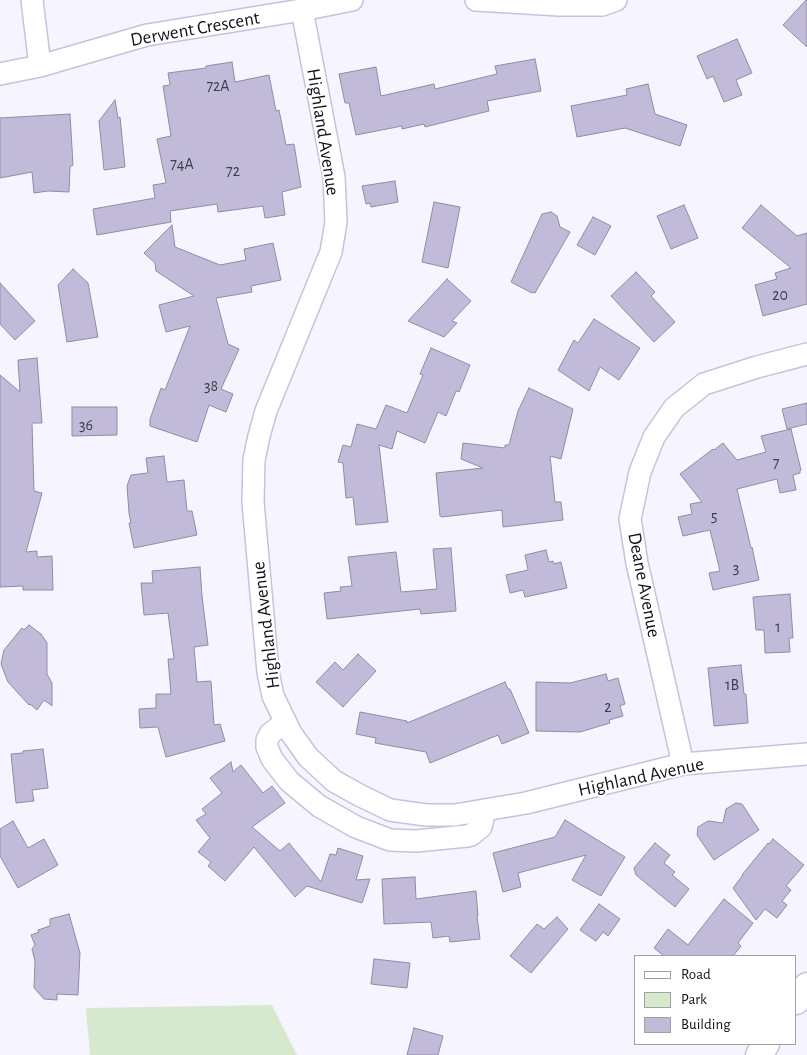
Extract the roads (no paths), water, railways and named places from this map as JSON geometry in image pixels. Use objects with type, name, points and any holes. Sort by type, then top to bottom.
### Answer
[{"type":"main road","points":[[797,1000],[807,986]]},
{"type":"street","points":[[32,0],[40,66]]},
{"type":"street","name":"Derwent Crescent","points":[[0,74],[40,66],[147,35],[352,0]]},
{"type":"street","points":[[476,0],[559,5],[602,5],[616,0]]},
{"type":"street","name":"Highland Avenue","points":[[302,10],[334,177],[336,222],[330,252],[266,411],[254,460],[253,502],[268,672],[274,696],[291,733],[308,757],[334,781],[390,810],[426,815],[455,815],[526,803],[683,764],[807,754]]},
{"type":"street","name":"Deane Avenue","points":[[683,764],[637,563],[630,519],[640,472],[654,437],[674,408],[704,384],[757,367],[807,354]]},
{"type":"street","points":[[285,722],[270,734],[267,740],[272,759],[289,781],[318,806],[356,827],[390,840],[416,841],[467,836],[481,827],[485,810]]}]
